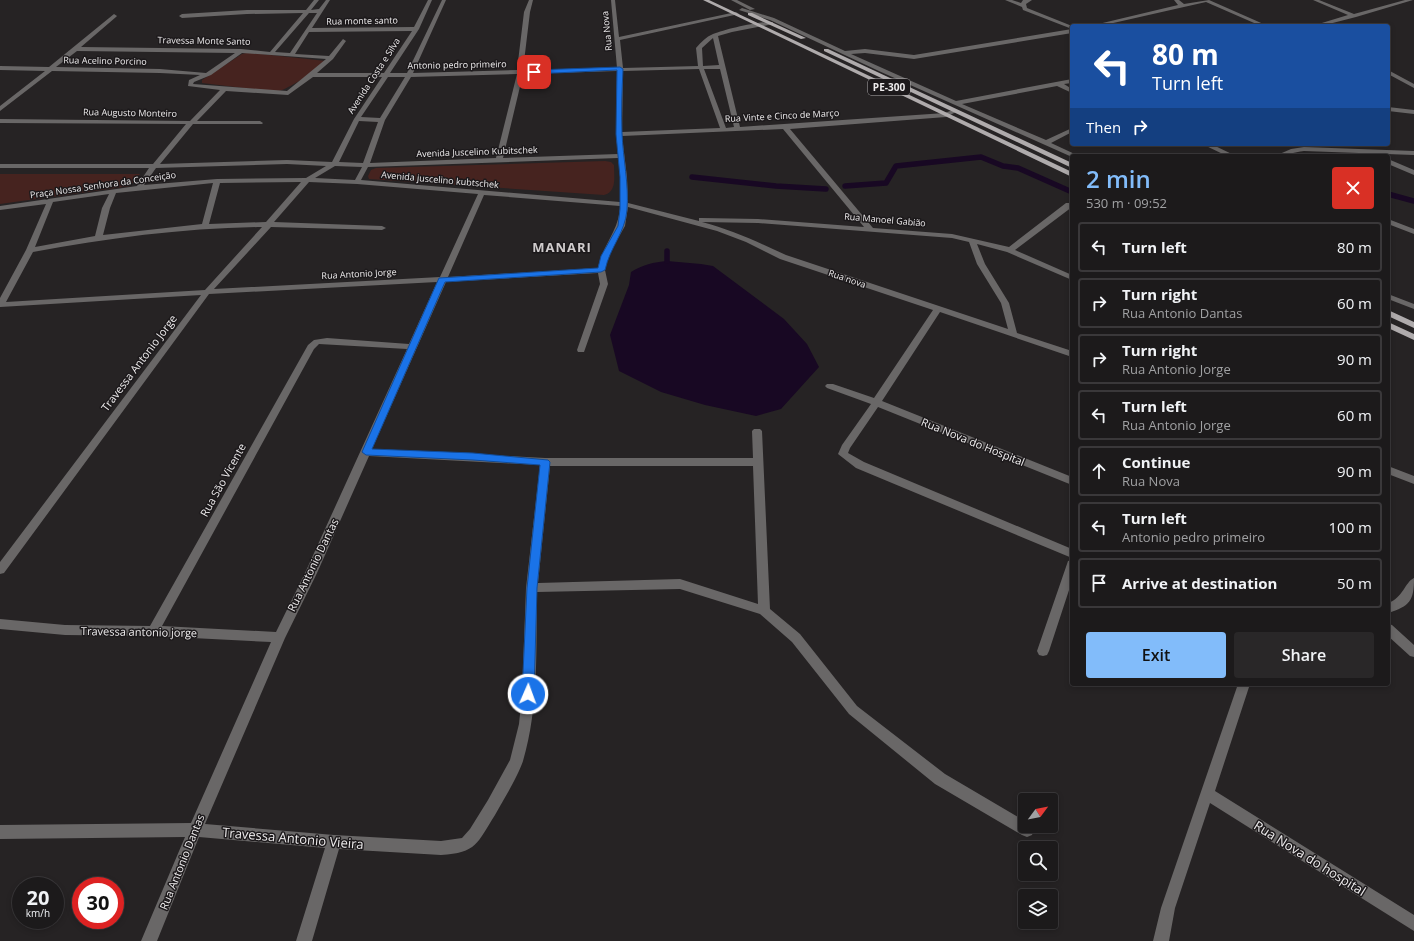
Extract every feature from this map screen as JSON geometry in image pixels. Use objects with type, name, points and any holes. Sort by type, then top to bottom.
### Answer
[{"type":"main road","name":"PE-300","points":[[705,0],[1070,174]]},
{"type":"main road","name":"PE-300","points":[[720,0],[772,21],[955,111],[1070,165]]},
{"type":"main road","points":[[1390,314],[1414,325]]},
{"type":"main road","points":[[1390,326],[1414,337]]},
{"type":"street","points":[[272,52],[317,0]]},
{"type":"street","name":"Rua monte santo","points":[[291,55],[328,0]]},
{"type":"street","name":"Avenida Costa e Silva","points":[[334,163],[357,119],[416,29],[430,0]]},
{"type":"street","points":[[357,182],[366,165],[382,120],[409,75],[444,0]]},
{"type":"street","points":[[499,159],[520,73],[531,0]]},
{"type":"street","name":"Rua Nova","points":[[613,0],[620,69],[620,156]]},
{"type":"street","points":[[733,0],[772,21],[1071,154]]},
{"type":"street","points":[[1007,0],[1024,6],[1025,9],[1070,29]]},
{"type":"street","points":[[1024,6],[1023,4],[1025,1],[1030,0]]},
{"type":"street","points":[[1176,0],[1181,4],[1181,6]]},
{"type":"street","points":[[1102,24],[1206,0],[1260,24]]},
{"type":"street","points":[[1315,0],[1354,16]]},
{"type":"street","points":[[1323,24],[1411,0]]},
{"type":"street","points":[[182,16],[247,12],[320,11]]},
{"type":"street","points":[[618,39],[736,14]]},
{"type":"street","points":[[0,109],[76,49],[114,16]]},
{"type":"street","points":[[723,128],[702,68],[699,48],[704,40],[715,35],[772,21]]},
{"type":"street","name":"Rua monte santo","points":[[308,30],[416,29]]},
{"type":"street","points":[[844,53],[865,51],[914,57],[1070,30]]},
{"type":"street","points":[[715,35],[737,128]]},
{"type":"street","points":[[241,51],[209,74],[191,81],[190,85],[288,93],[331,58],[344,41]]},
{"type":"street","name":"Travessa Monte Santo","points":[[76,49],[272,52],[331,58]]},
{"type":"street","name":"Antonio pedro primeiro","points":[[312,75],[520,73],[722,67]]},
{"type":"street","name":"Rua Acelino Porcino","points":[[0,68],[160,71],[209,74]]},
{"type":"street","points":[[1390,73],[1414,86]]},
{"type":"street","points":[[944,105],[1070,81]]},
{"type":"street","points":[[1059,84],[1070,89]]},
{"type":"street","points":[[139,188],[153,166],[191,122],[225,89]]},
{"type":"street","points":[[1390,109],[1414,112]]},
{"type":"street","name":"Rua Vinte e Cinco de Março","points":[[619,134],[723,128],[785,127],[946,115],[955,111]]},
{"type":"street","points":[[357,119],[382,120]]},
{"type":"street","name":"Rua Augusto Monteiro","points":[[0,121],[191,122],[260,124]]},
{"type":"street","name":"Rua Vinte e Cinco de Março","points":[[785,127],[870,229]]},
{"type":"street","points":[[1046,143],[1070,131]]},
{"type":"street","points":[[1210,146],[1228,154]]},
{"type":"street","points":[[1359,146],[1374,154]]},
{"type":"street","points":[[1283,154],[1294,150],[1304,149],[1367,150],[1414,153]]},
{"type":"street","points":[[581,350],[604,284],[601,270],[604,256],[621,226],[624,209],[622,204],[624,177],[620,156]]},
{"type":"street","name":"Avenida Juscelino Kubitschek","points":[[0,166],[153,166],[280,162],[366,165],[499,159],[620,156]]},
{"type":"street","points":[[1390,162],[1414,172]]},
{"type":"street","name":"Travessa Antonio Jorge","points":[[0,570],[207,292],[307,180],[334,163]]},
{"type":"street","name":"Avenida juscelino kubtschek","points":[[256,180],[357,182],[622,204]]},
{"type":"street","name":"Praça Nossa Senhora da Conceição","points":[[0,208],[139,188],[217,181],[256,180]]},
{"type":"street","points":[[205,227],[217,181]]},
{"type":"street","points":[[98,238],[106,208],[114,191]]},
{"type":"street","name":"Rua Antonio Dantas","points":[[149,941],[195,830],[279,637],[311,573],[482,192]]},
{"type":"street","points":[[0,305],[30,250],[50,202]]},
{"type":"street","name":"Rua nova","points":[[622,204],[688,220],[733,234],[783,257],[937,310],[1070,353]]},
{"type":"street","points":[[1010,250],[1069,205]]},
{"type":"street","name":"Rua Manoel Gabião","points":[[688,220],[758,220],[952,236],[1010,250],[1070,277]]},
{"type":"street","points":[[1390,222],[1414,232]]},
{"type":"street","points":[[30,250],[98,238],[161,230],[205,227],[269,224],[382,228]]},
{"type":"street","points":[[972,240],[976,254],[982,266],[1003,298],[1008,312],[1012,335]]},
{"type":"street","name":"Rua Antonio Jorge","points":[[0,305],[601,270]]},
{"type":"street","points":[[1390,297],[1414,307]]},
{"type":"street","points":[[937,310],[843,452],[845,456],[860,465],[1070,553]]},
{"type":"street","name":"Rua São Vicente","points":[[153,631],[308,351],[317,342],[327,341],[413,347]]},
{"type":"street","name":"Rua Nova do Hospital","points":[[830,386],[875,402],[1070,480]]},
{"type":"street","points":[[757,431],[757,462],[764,611]]},
{"type":"street","points":[[366,452],[545,462],[757,462]]},
{"type":"street","points":[[545,462],[532,588],[680,584],[764,611],[796,638],[853,710],[940,779],[1018,825]]},
{"type":"street","points":[[1390,471],[1414,480]]},
{"type":"street","points":[[1043,651],[1070,570]]},
{"type":"street","points":[[1390,607],[1400,603],[1408,597],[1414,583]]},
{"type":"street","name":"Travessa Antonio Vieira","points":[[0,832],[195,830],[334,842],[441,848],[456,847],[466,844],[485,820],[516,762],[525,724],[528,694],[532,588]]},
{"type":"street","name":"Travessa antonio jorge","points":[[0,624],[65,630],[153,631],[279,637]]},
{"type":"street","points":[[1390,630],[1414,652]]},
{"type":"street","points":[[1160,941],[1168,908],[1243,686]]},
{"type":"street","name":"Rua Nova do hospital","points":[[1206,793],[1414,924]]},
{"type":"street","points":[[304,941],[334,842]]},
{"type":"shaded area","points":[[246,53],[326,61],[302,79],[276,92],[202,83],[202,80],[242,54]]},
{"type":"shaded area","points":[[611,162],[614,165],[614,183],[611,191],[604,195],[369,179],[368,176],[371,170],[376,168]]},
{"type":"shaded area","points":[[0,174],[140,174],[130,186],[0,204]]},
{"type":"shaded area","points":[[667,261],[713,266],[784,319],[807,344],[819,367],[781,409],[756,416],[705,405],[661,392],[619,371],[610,335],[629,285],[631,272],[648,264]]},
{"type":"waterway","points":[[845,186],[886,183],[896,166],[981,157],[1003,166],[1018,168],[1070,191]]},
{"type":"waterway","points":[[692,177],[776,186],[826,189]]},
{"type":"waterway","points":[[1390,195],[1414,201]]},
{"type":"waterway","points":[[667,251],[667,261]]},
{"type":"district","name":"MANARI","points":[[562,247]]},
{"type":"route","points":[[528,694],[532,588],[545,462],[366,452],[442,280],[601,270],[604,256],[621,226],[624,209],[622,204],[624,177],[620,156],[619,134],[620,69],[534,72]]}]
